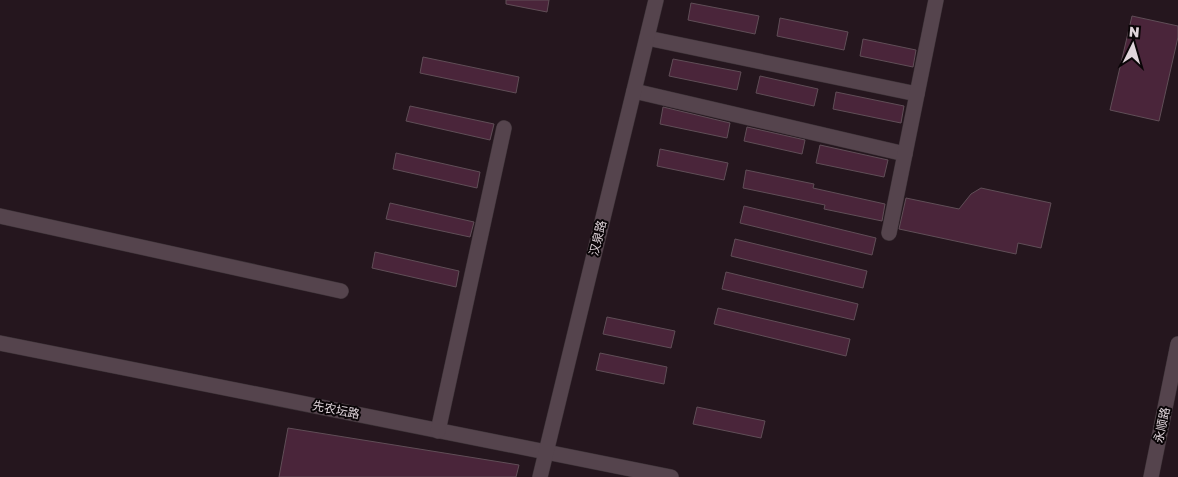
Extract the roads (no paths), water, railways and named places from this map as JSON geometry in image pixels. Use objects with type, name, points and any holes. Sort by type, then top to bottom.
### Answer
[{"type":"street","name":"汉泉路","points":[[540,477],[656,0]]},
{"type":"street","points":[[889,233],[936,0]]},
{"type":"street","points":[[647,38],[917,94]]},
{"type":"street","points":[[634,91],[905,154]]},
{"type":"street","points":[[438,430],[504,128]]},
{"type":"street","points":[[0,216],[341,291]]},
{"type":"street","name":"先农坛路","points":[[0,344],[672,477]]},
{"type":"street","name":"永顺路","points":[[1151,477],[1177,354]]}]
